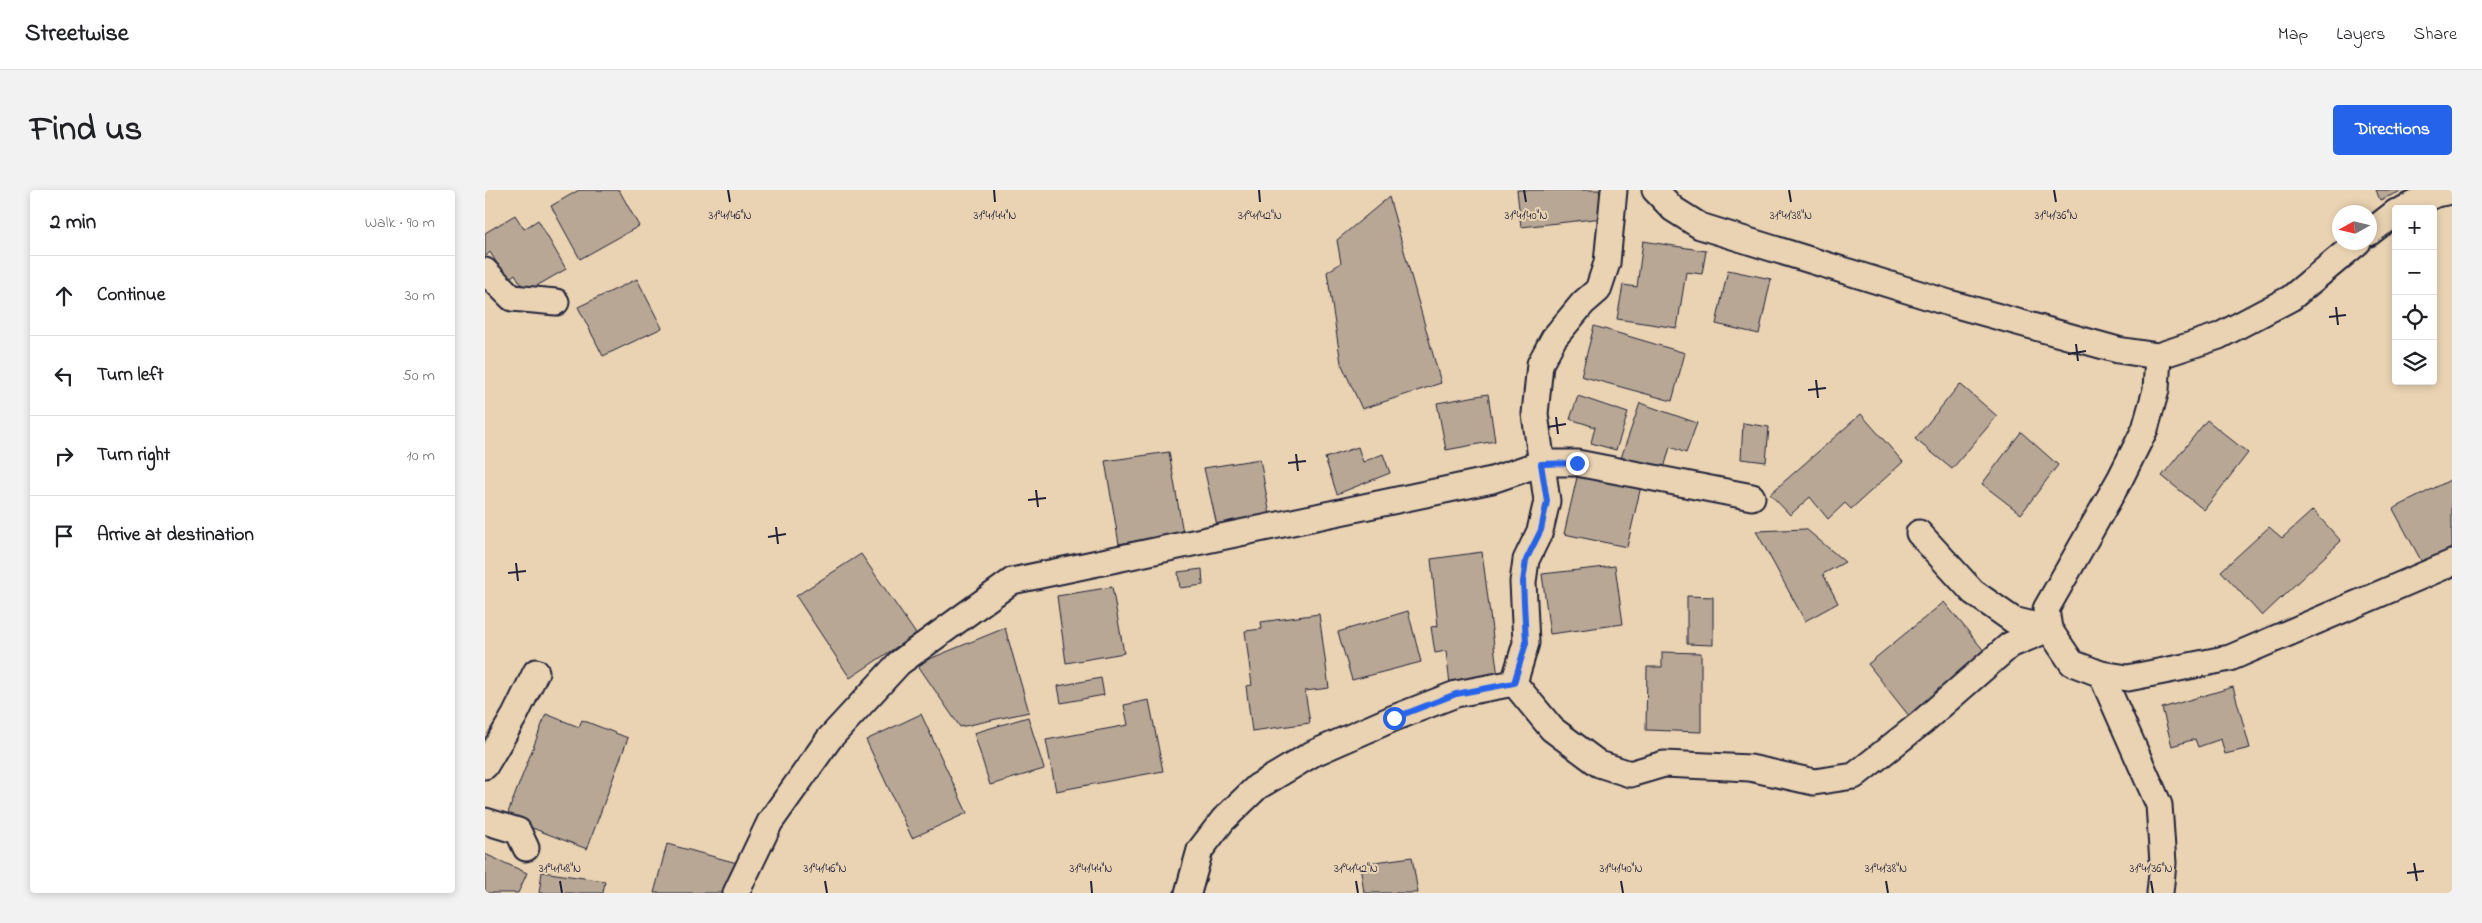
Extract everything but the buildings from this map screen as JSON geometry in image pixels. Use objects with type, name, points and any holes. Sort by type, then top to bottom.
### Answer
[{"type":"street","points":[[1514,683],[1526,643],[1523,582],[1526,560],[1541,530],[1547,501],[1535,414],[1540,364],[1554,338],[1583,303],[1598,290],[1607,263],[1614,190]]},
{"type":"street","points":[[1655,190],[1673,210],[1700,226],[1949,303],[2119,350],[2159,356],[2219,336],[2291,298],[2348,250]]},
{"type":"street","points":[[2412,205],[2436,194],[2452,191]]},
{"type":"street","points":[[2377,227],[2392,215]]},
{"type":"street","points":[[485,271],[512,298],[556,302]]},
{"type":"street","points":[[2159,356],[2157,390],[2145,429],[2120,479],[2045,609],[2049,629],[2072,663],[2101,674],[2128,678],[2231,658],[2452,563]]},
{"type":"street","points":[[736,893],[770,822],[829,739],[899,663],[1012,581],[1492,480],[1541,464],[1577,463],[1752,497]]},
{"type":"street","points":[[1919,533],[1973,592],[2013,620],[2049,629]]},
{"type":"street","points":[[1514,683],[1552,729],[1599,764],[1630,774],[1664,764],[1750,768],[1815,782],[1854,776],[1921,723],[2010,644],[2049,629]]},
{"type":"street","points":[[485,766],[515,715],[536,672]]},
{"type":"street","points":[[2101,674],[2159,805],[2163,863],[2160,893]]},
{"type":"street","points":[[1188,893],[1200,850],[1223,820],[1257,787],[1312,754],[1394,718],[1456,694],[1514,683]]},
{"type":"street","points":[[485,821],[518,831],[526,848]]},
{"type":"route","points":[[1394,718],[1456,694],[1514,683],[1526,643],[1526,612],[1523,582],[1526,560],[1541,530],[1547,501],[1541,464],[1577,463]]}]
